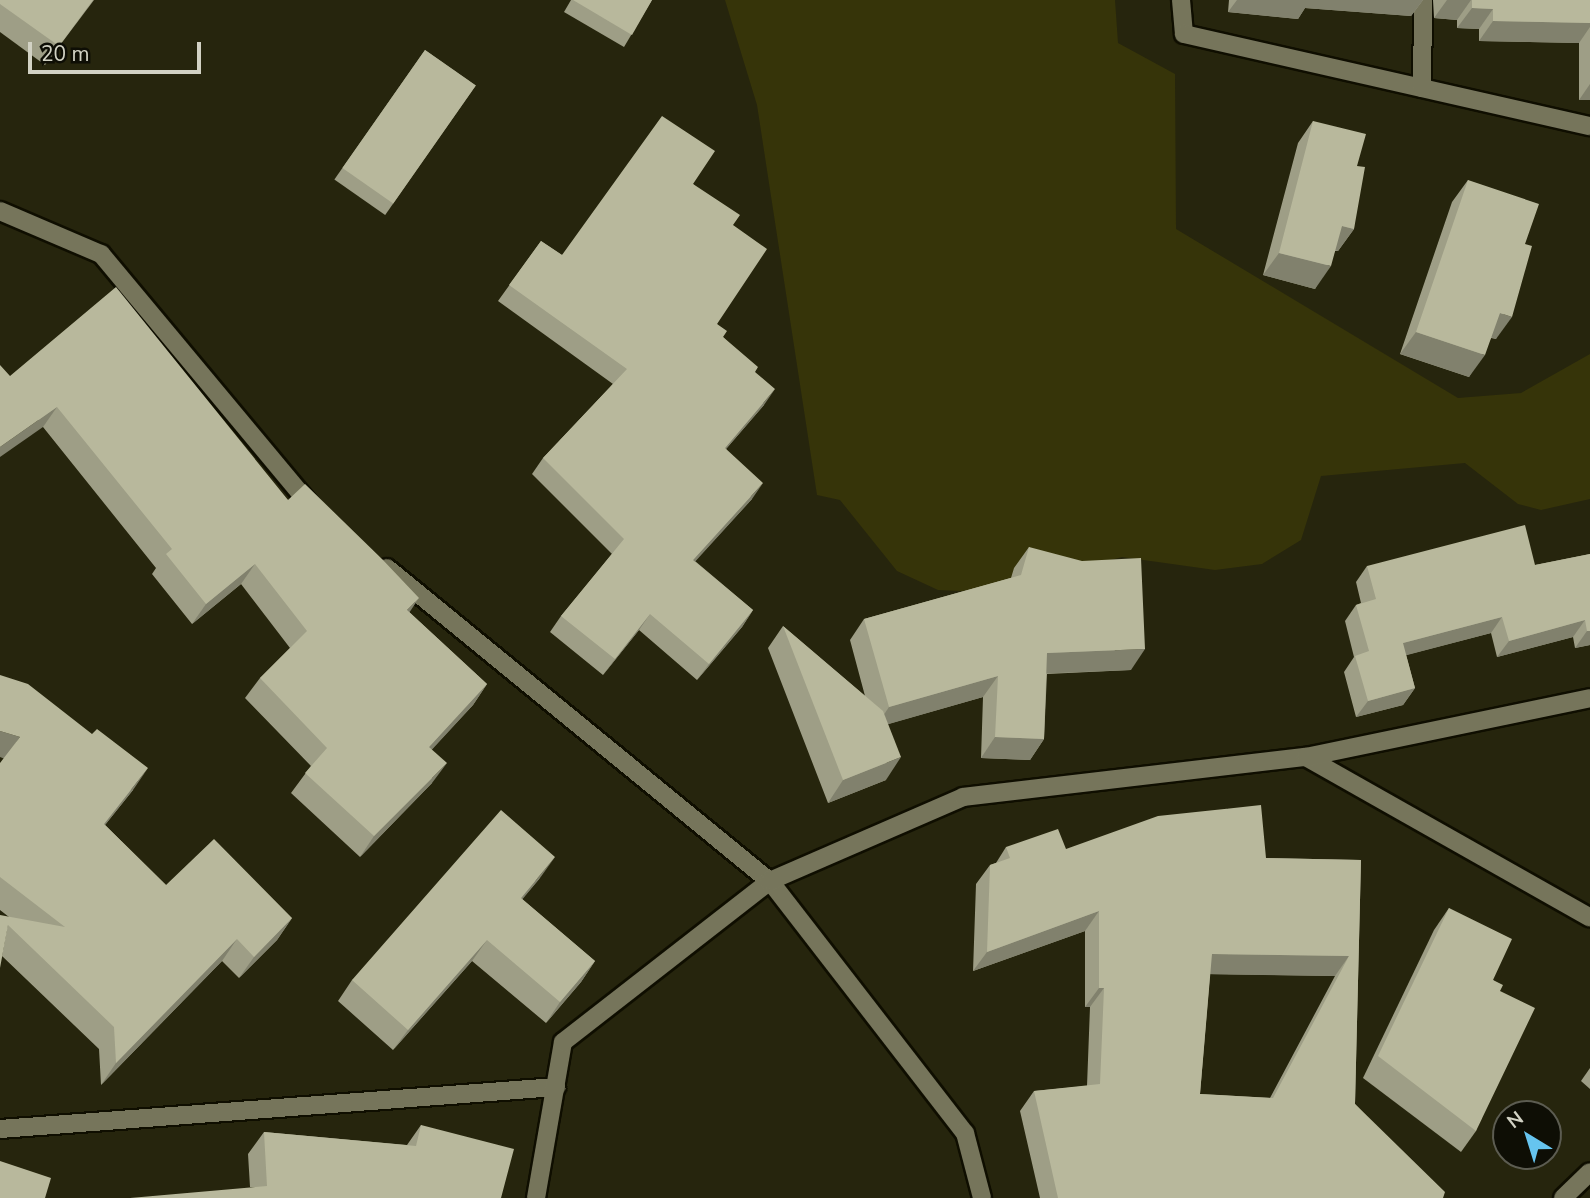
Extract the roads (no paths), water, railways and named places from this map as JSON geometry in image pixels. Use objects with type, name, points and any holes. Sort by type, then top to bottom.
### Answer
[{"type":"street","points":[[1181,0],[1184,34],[1590,126]]},
{"type":"street","points":[[1422,88],[1423,0]]},
{"type":"street","points":[[0,211],[101,254],[305,501],[327,519]]},
{"type":"street","points":[[370,554],[770,881],[965,1133],[982,1198]]},
{"type":"street","points":[[536,1198],[564,1042],[770,881],[963,797],[1306,757],[1590,698]]},
{"type":"street","points":[[1306,757],[1590,918]]},
{"type":"street","points":[[0,1129],[556,1087]]},
{"type":"street","points":[[1563,1198],[1590,1172]]}]
